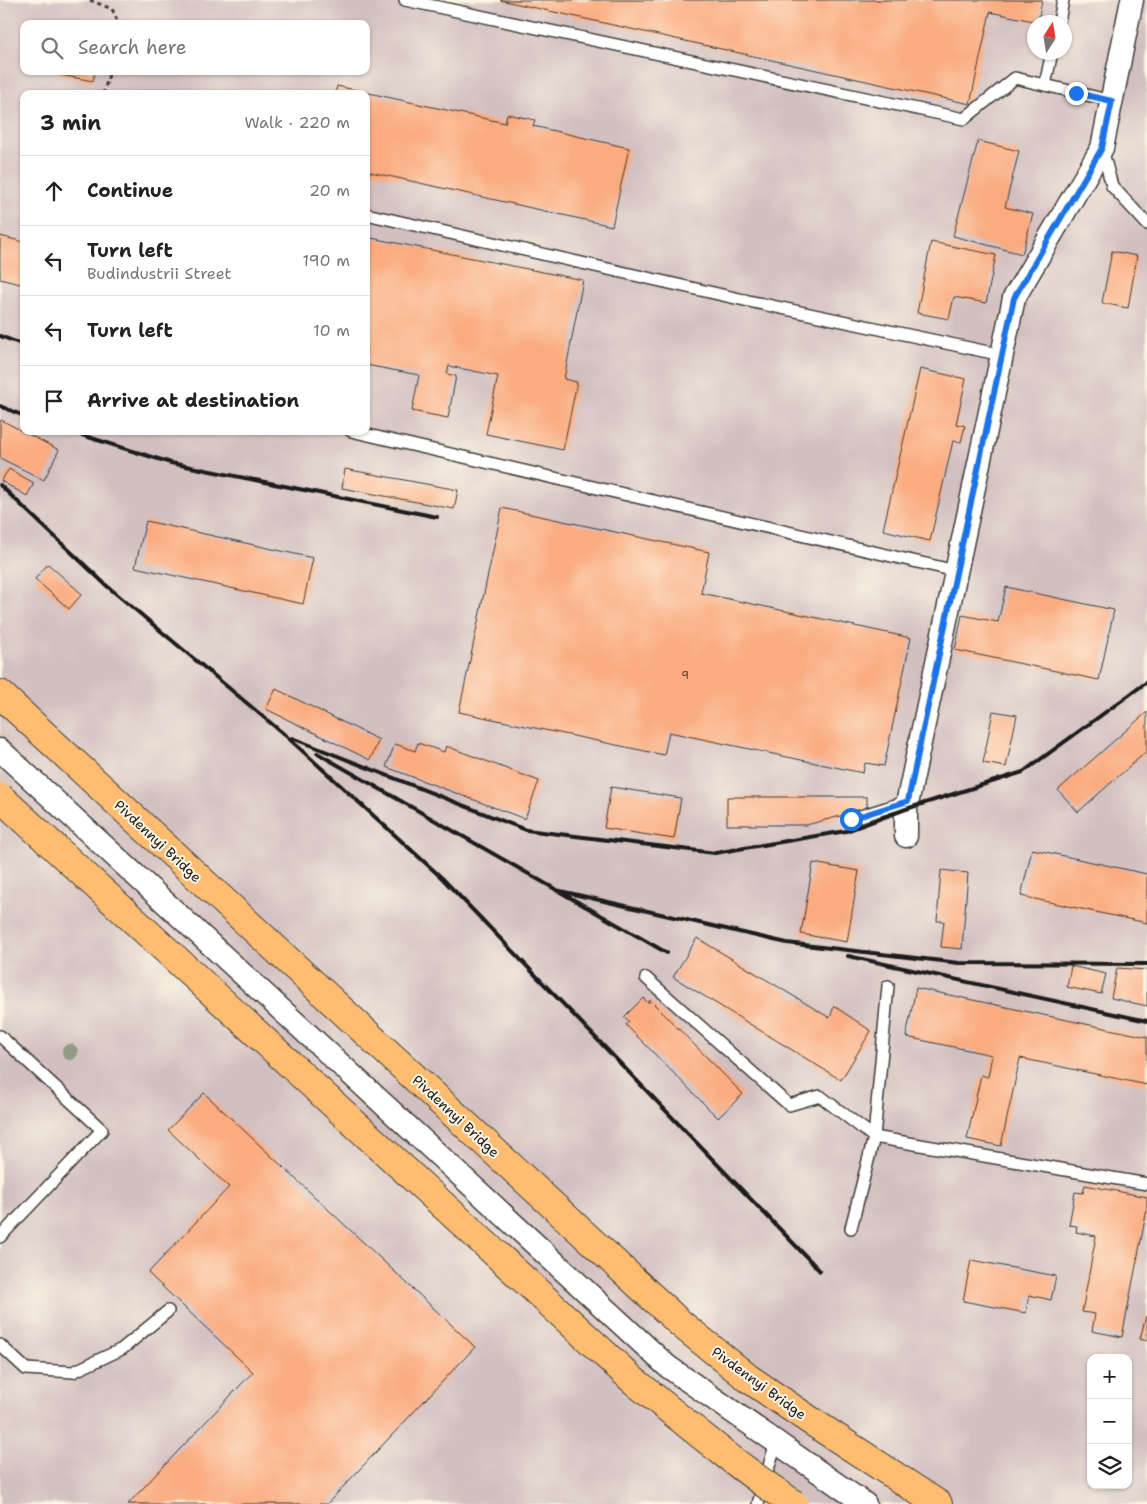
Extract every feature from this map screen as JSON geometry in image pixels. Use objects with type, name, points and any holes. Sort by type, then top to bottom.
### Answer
[{"type":"highway","name":"Pivdennyi Bridge","points":[[0,694],[681,1324],[748,1378],[938,1504]]},
{"type":"highway","points":[[0,797],[634,1381],[707,1440],[794,1504]]},
{"type":"street","points":[[906,836],[906,809],[1014,298],[1102,148],[1132,0]]},
{"type":"street","points":[[0,750],[667,1366],[865,1504]]},
{"type":"lane","points":[[405,0],[964,119],[1015,78],[1112,101]]},
{"type":"lane","points":[[1061,15],[1064,0]]},
{"type":"lane","points":[[1045,85],[1050,60]]},
{"type":"lane","points":[[1102,148],[1112,186],[1147,224]]},
{"type":"lane","points":[[370,215],[753,302],[1002,355]]},
{"type":"lane","points":[[368,435],[956,571]]},
{"type":"lane","points":[[851,819],[908,801]]},
{"type":"lane","points":[[646,978],[789,1105],[820,1096],[874,1137],[1147,1184]]},
{"type":"lane","points":[[852,1228],[874,1137],[888,986]]},
{"type":"lane","points":[[0,1036],[102,1130],[0,1237]]},
{"type":"lane","points":[[0,1345],[26,1369],[72,1372],[122,1349],[168,1311]]},
{"type":"lane","points":[[758,1504],[776,1442]]},
{"type":"path","points":[[90,0],[112,9],[117,20]]},
{"type":"path","points":[[103,90],[109,75]]},
{"type":"shaded area","points":[[0,0],[1147,0],[1147,1504],[0,1504]]},
{"type":"building","points":[[500,0],[1042,0],[1039,15],[1027,15],[1027,20],[990,12],[970,104]]},
{"type":"building","points":[[60,75],[94,75],[93,81]]},
{"type":"building","points":[[337,86],[355,90],[336,90]]},
{"type":"building","points":[[370,93],[505,123],[507,114],[535,120],[533,126],[629,148],[612,226],[370,172]]},
{"type":"building","points":[[978,141],[1019,151],[1005,207],[1033,214],[1022,254],[953,236]]},
{"type":"building","points":[[0,236],[20,241],[20,284],[0,279]]},
{"type":"building","points":[[370,238],[583,280],[564,379],[577,382],[563,450],[486,434],[498,376],[449,366],[447,374],[456,376],[448,418],[412,411],[419,375],[370,366]]},
{"type":"building","points":[[931,242],[996,255],[986,303],[954,297],[949,319],[917,313]]},
{"type":"building","points":[[1112,251],[1137,256],[1128,308],[1102,303]]},
{"type":"building","points":[[920,369],[966,379],[956,424],[965,426],[961,442],[953,441],[930,541],[883,530]]},
{"type":"building","points":[[1,420],[20,430],[20,435],[30,435],[59,450],[44,480],[0,458]]},
{"type":"building","points":[[9,469],[34,483],[27,496],[1,481]]},
{"type":"building","points":[[345,469],[458,490],[454,509],[342,488]]},
{"type":"building","points":[[502,508],[709,552],[701,593],[911,638],[884,766],[865,763],[863,773],[669,732],[664,755],[459,712]]},
{"type":"building","points":[[146,521],[313,558],[303,604],[135,567]]},
{"type":"building","points":[[48,564],[82,594],[69,609],[35,579]]},
{"type":"building","points":[[1006,587],[1114,610],[1099,680],[955,650],[962,615],[998,622]]},
{"type":"building","points":[[276,689],[379,740],[370,760],[266,709]]},
{"type":"building","points":[[993,711],[1017,715],[1006,767],[983,763]]},
{"type":"building","points":[[1147,712],[1147,751],[1078,812],[1058,790]]},
{"type":"building","points":[[418,743],[444,752],[446,746],[539,781],[525,819],[386,767],[395,744],[415,751]]},
{"type":"building","points":[[611,787],[681,798],[674,839],[604,828]]},
{"type":"building","points":[[727,797],[867,797],[867,809],[806,825],[727,825]]},
{"type":"building","points":[[1032,849],[1147,874],[1147,923],[1021,896]]},
{"type":"building","points":[[813,863],[859,871],[847,942],[801,934]]},
{"type":"building","points":[[941,870],[968,873],[962,949],[941,947],[944,921],[937,921]]},
{"type":"building","points":[[697,938],[830,1018],[834,1006],[871,1031],[841,1080],[673,977]]},
{"type":"building","points":[[1071,966],[1106,974],[1101,994],[1067,987]]},
{"type":"building","points":[[1117,968],[1147,970],[1147,1006],[1111,998]]},
{"type":"building","points":[[916,988],[1147,1037],[1147,1085],[1020,1058],[1001,1146],[967,1139],[981,1075],[988,1077],[992,1055],[906,1037]]},
{"type":"building","points":[[643,998],[648,1003],[650,1000],[743,1094],[718,1118],[626,1025],[629,1021],[624,1017]]},
{"type":"building","points":[[204,1093],[475,1347],[327,1504],[128,1504],[253,1372],[148,1273],[229,1187],[168,1130]]},
{"type":"building","points":[[1085,1185],[1147,1197],[1147,1209],[1122,1337],[1092,1331],[1095,1314],[1082,1312],[1096,1236],[1076,1232],[1077,1226],[1069,1225],[1075,1192],[1083,1193]]},
{"type":"building","points":[[971,1260],[1056,1276],[1051,1300],[1029,1295],[1026,1313],[963,1301]]},
{"type":"building","points":[[1147,1317],[1147,1341],[1140,1339]]},
{"type":"railway","points":[[0,336],[20,344]]},
{"type":"railway","points":[[0,406],[20,414]]},
{"type":"railway","points":[[82,435],[171,463],[437,517]]},
{"type":"railway","points":[[0,485],[107,586],[285,735],[442,878],[820,1271]]},
{"type":"railway","points":[[292,738],[526,830],[715,853],[846,831],[906,809],[1023,772],[1147,682]]},
{"type":"railway","points":[[317,753],[667,953]]},
{"type":"railway","points":[[556,890],[787,943],[959,963],[1147,964]]},
{"type":"railway","points":[[848,956],[1147,1021]]},
{"type":"route","points":[[851,819],[908,801],[1014,298],[1102,148],[1112,101],[1076,93]]}]
